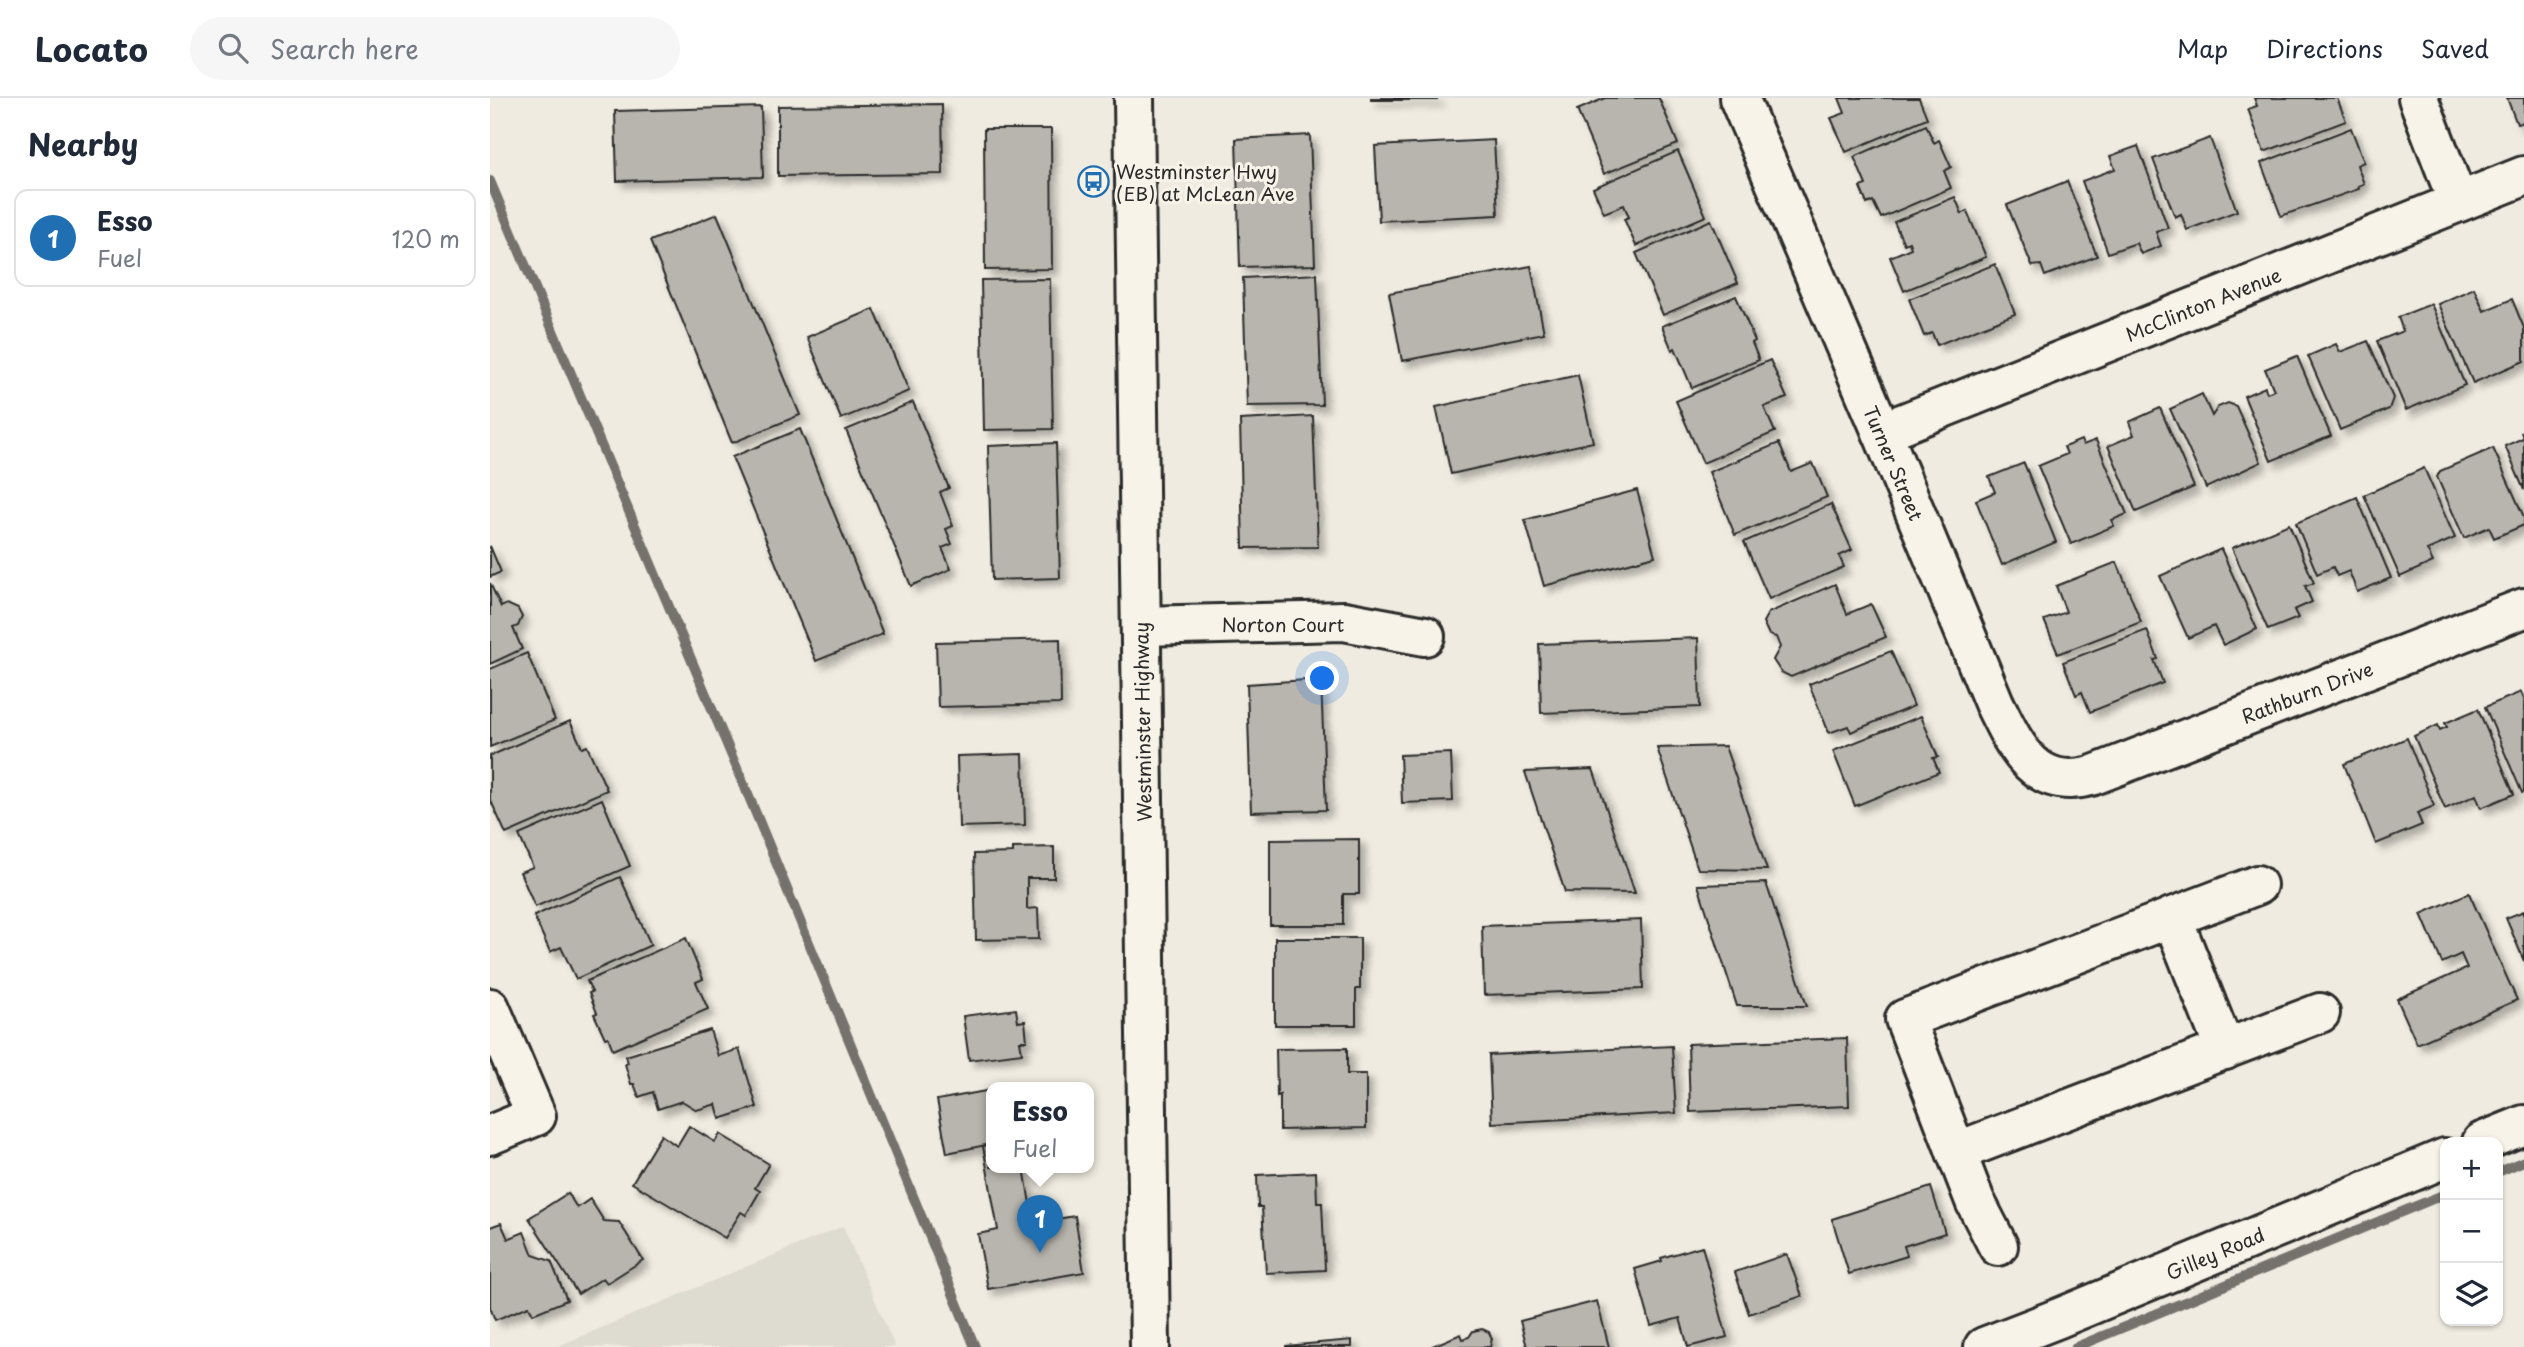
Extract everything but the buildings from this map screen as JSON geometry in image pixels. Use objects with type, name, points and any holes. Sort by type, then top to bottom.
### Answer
[{"type":"street","name":"Westminster Highway","points":[[1134,98],[1150,1347]]},
{"type":"street","name":"Turner Street","points":[[1739,98],[1994,703],[2015,746],[2039,771],[2061,779],[2077,780],[2091,776]]},
{"type":"street","points":[[2418,98],[2458,202]]},
{"type":"street","name":"McClinton Avenue","points":[[1882,432],[2524,176]]},
{"type":"street","name":"Rathburn Drive","points":[[2091,776],[2524,608]]},
{"type":"street","name":"Norton Court","points":[[1140,626],[1344,621],[1425,636]]},
{"type":"street","points":[[1998,1246],[1975,1201],[1905,1019],[2257,885]]},
{"type":"street","points":[[2172,917],[2225,1050]]},
{"type":"street","points":[[490,1008],[536,1116],[490,1135]]},
{"type":"street","points":[[1956,1152],[2320,1013]]},
{"type":"street","points":[[2494,1137],[2524,1125]]},
{"type":"street","name":"Gilley Road","points":[[1984,1347],[2440,1159]]},
{"type":"shaded area","points":[[843,1226],[895,1347],[556,1347]]},
{"type":"waterway","points":[[490,181],[752,804],[975,1347]]},
{"type":"waterway","points":[[2503,1170],[2524,1161]]},
{"type":"waterway","points":[[2076,1347],[2440,1196]]},
{"type":"place","name":"Westminster Hwy (EB) at McLean Ave","points":[[1093,182]]},
{"type":"place","name":"Esso","points":[[1040,1253]]}]
